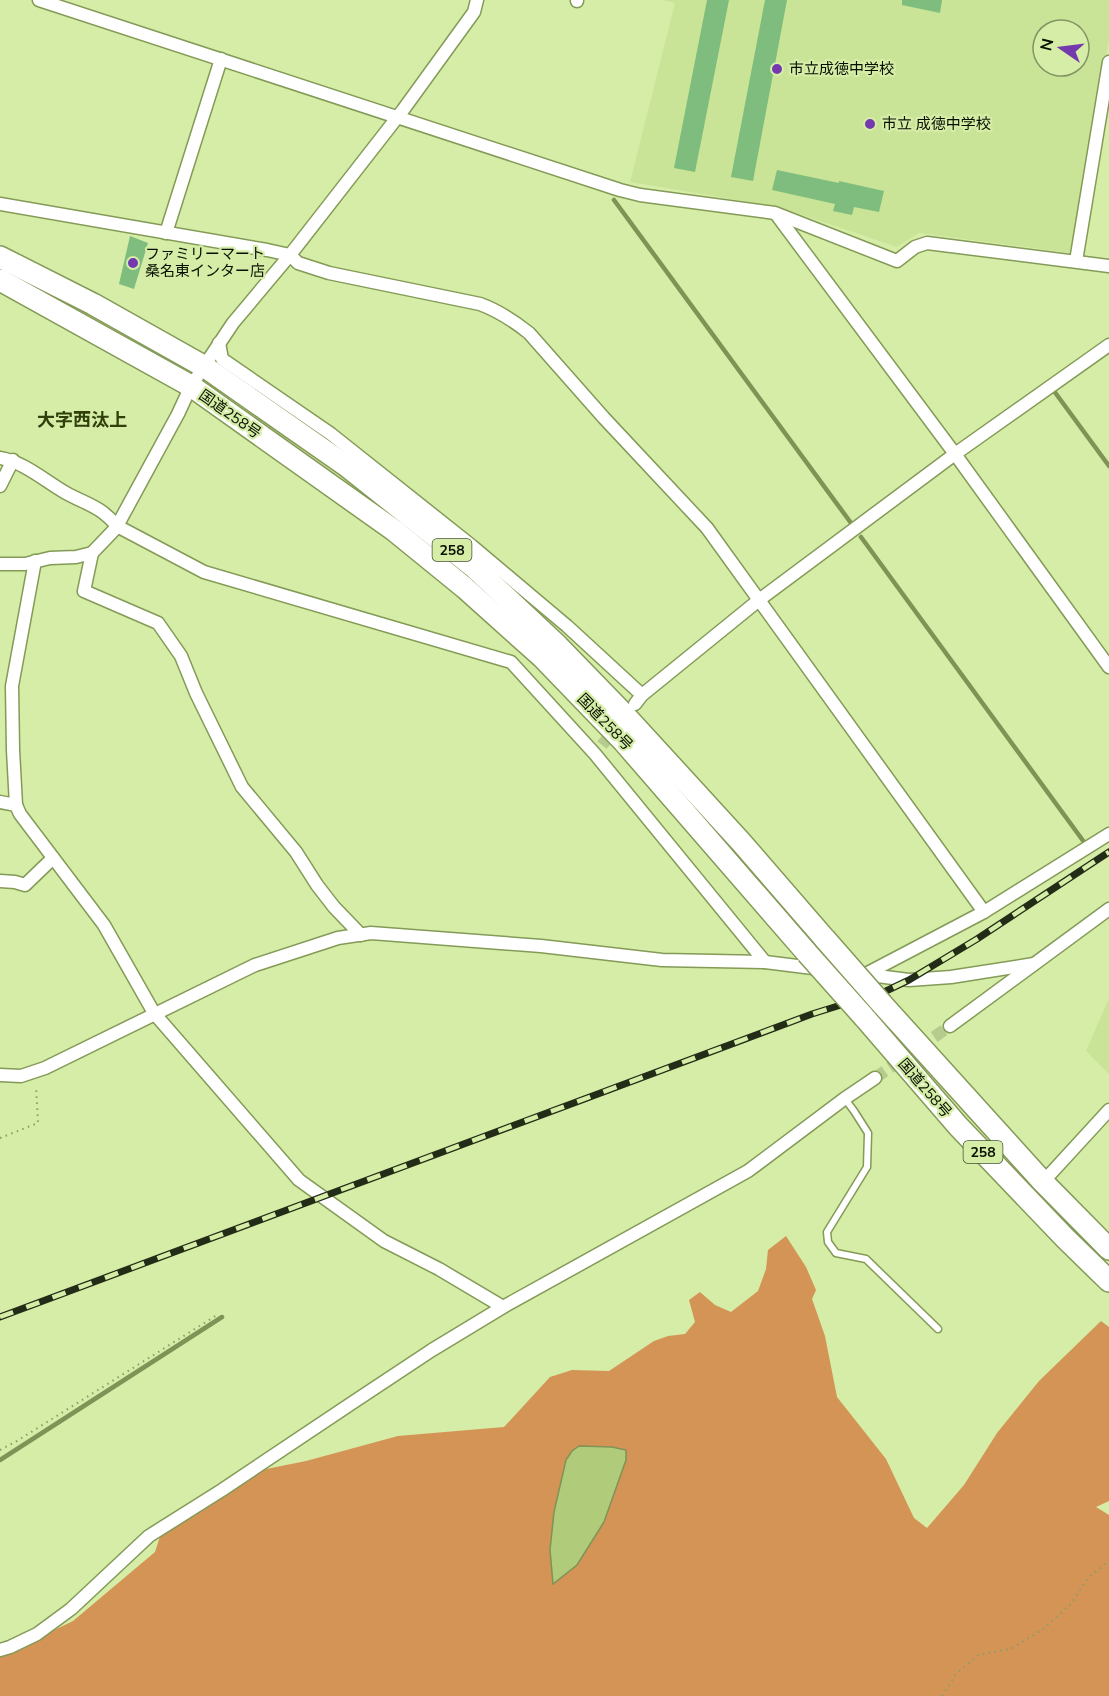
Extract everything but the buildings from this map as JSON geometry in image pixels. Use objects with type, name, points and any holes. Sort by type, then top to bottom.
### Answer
[{"type":"highway","name":"国道258号","points":[[0,257],[93,304],[205,367],[348,467],[483,576],[558,646],[622,712],[741,842],[882,1004],[1043,1182],[1109,1249]]},
{"type":"highway","name":"国道258号","points":[[0,280],[191,386],[394,531],[465,588],[542,657],[624,742],[958,1126],[1109,1281]]},
{"type":"street","points":[[39,0],[620,190],[640,195],[775,213],[897,261],[915,247],[927,243],[1109,266]]},
{"type":"street","points":[[361,935],[334,907],[296,852],[242,787],[196,693],[181,656],[158,623],[84,591],[92,553],[117,526],[191,386],[219,343],[397,117],[474,12],[477,0]]},
{"type":"street","points":[[166,233],[221,59]]},
{"type":"street","points":[[1076,261],[1109,62]]},
{"type":"street","points":[[0,204],[290,255],[298,263],[329,273],[480,304],[499,311],[515,322],[529,333],[604,418],[708,528],[984,912]]},
{"type":"street","points":[[775,213],[955,453],[1109,668]]},
{"type":"street","points":[[219,343],[222,359],[331,434],[472,546],[567,626],[639,699],[759,600],[955,453],[1109,345]]},
{"type":"street","points":[[0,458],[13,460],[66,493],[101,510],[117,526],[204,572],[511,662],[598,750],[765,962]]},
{"type":"street","points":[[0,486],[13,460]]},
{"type":"street","points":[[0,564],[25,564],[50,558],[76,557],[92,553]]},
{"type":"street","points":[[35,561],[12,686],[16,805],[20,814],[104,925],[154,1013],[299,1180],[384,1241],[439,1269],[503,1307]]},
{"type":"street","points":[[0,802],[16,805]]},
{"type":"street","points":[[864,975],[984,912],[1109,834]]},
{"type":"street","points":[[0,881],[25,885],[53,858]]},
{"type":"street","points":[[950,1026],[1109,909]]},
{"type":"street","points":[[0,1075],[21,1076],[45,1068],[255,965],[339,938],[371,933],[541,946],[662,960],[765,962],[909,980],[951,977],[1034,964]]},
{"type":"street","points":[[0,1650],[37,1634],[71,1609],[149,1536],[432,1350],[503,1307],[748,1171],[875,1078]]},
{"type":"street","points":[[1043,1182],[1109,1110]]},
{"type":"lane","points":[[844,1099],[868,1133],[867,1167],[827,1232],[828,1242],[836,1253],[866,1259],[938,1329]]},
{"type":"path","points":[[0,1138],[38,1123],[35,1071]]},
{"type":"path","points":[[0,1450],[217,1315]]},
{"type":"path","points":[[942,1696],[956,1674],[978,1655],[1011,1648],[1043,1629],[1071,1604],[1087,1579],[1109,1561]]},
{"type":"shaded area","name":"市立 成徳中学校","points":[[662,0],[1109,0],[1109,40],[1072,253],[919,233],[897,247],[779,207],[630,182],[675,3]]},
{"type":"shaded area","points":[[1109,998],[1109,1074],[1086,1051]]},
{"type":"shaded area","points":[[786,1236],[806,1267],[816,1290],[812,1299],[825,1336],[837,1397],[886,1459],[914,1518],[927,1528],[964,1485],[997,1433],[1039,1381],[1101,1321],[1109,1327],[1109,1501],[1096,1507],[1109,1515],[1109,1696],[0,1696],[0,1656],[73,1621],[155,1552],[164,1524],[246,1473],[306,1461],[398,1436],[504,1427],[550,1377],[572,1370],[609,1371],[654,1341],[685,1334],[695,1322],[689,1300],[700,1292],[715,1305],[731,1312],[758,1291],[766,1269],[768,1250]]},
{"type":"shaded area","points":[[579,1446],[612,1447],[626,1450],[626,1460],[604,1522],[577,1565],[553,1584],[550,1550],[554,1512],[566,1460]]},
{"type":"waterway","points":[[614,200],[851,523]]},
{"type":"waterway","points":[[1054,391],[1109,466]]},
{"type":"waterway","points":[[861,537],[1084,842]]},
{"type":"waterway","points":[[0,1460],[222,1317]]},
{"type":"tunnel","points":[[602,745],[616,728]]},
{"type":"tunnel","points":[[875,1078],[950,1026]]},
{"type":"railway","points":[[0,1317],[812,1014],[886,991],[909,980],[977,939],[1109,852]]},
{"type":"place","name":"市立成徳中学校","points":[[777,69]]},
{"type":"place","name":"市立 成徳中学校","points":[[870,124]]},
{"type":"place","name":"ファミリーマート 桑名東インター店","points":[[133,263]]},
{"type":"district","name":"大字西汰上","points":[[82,420]]}]
